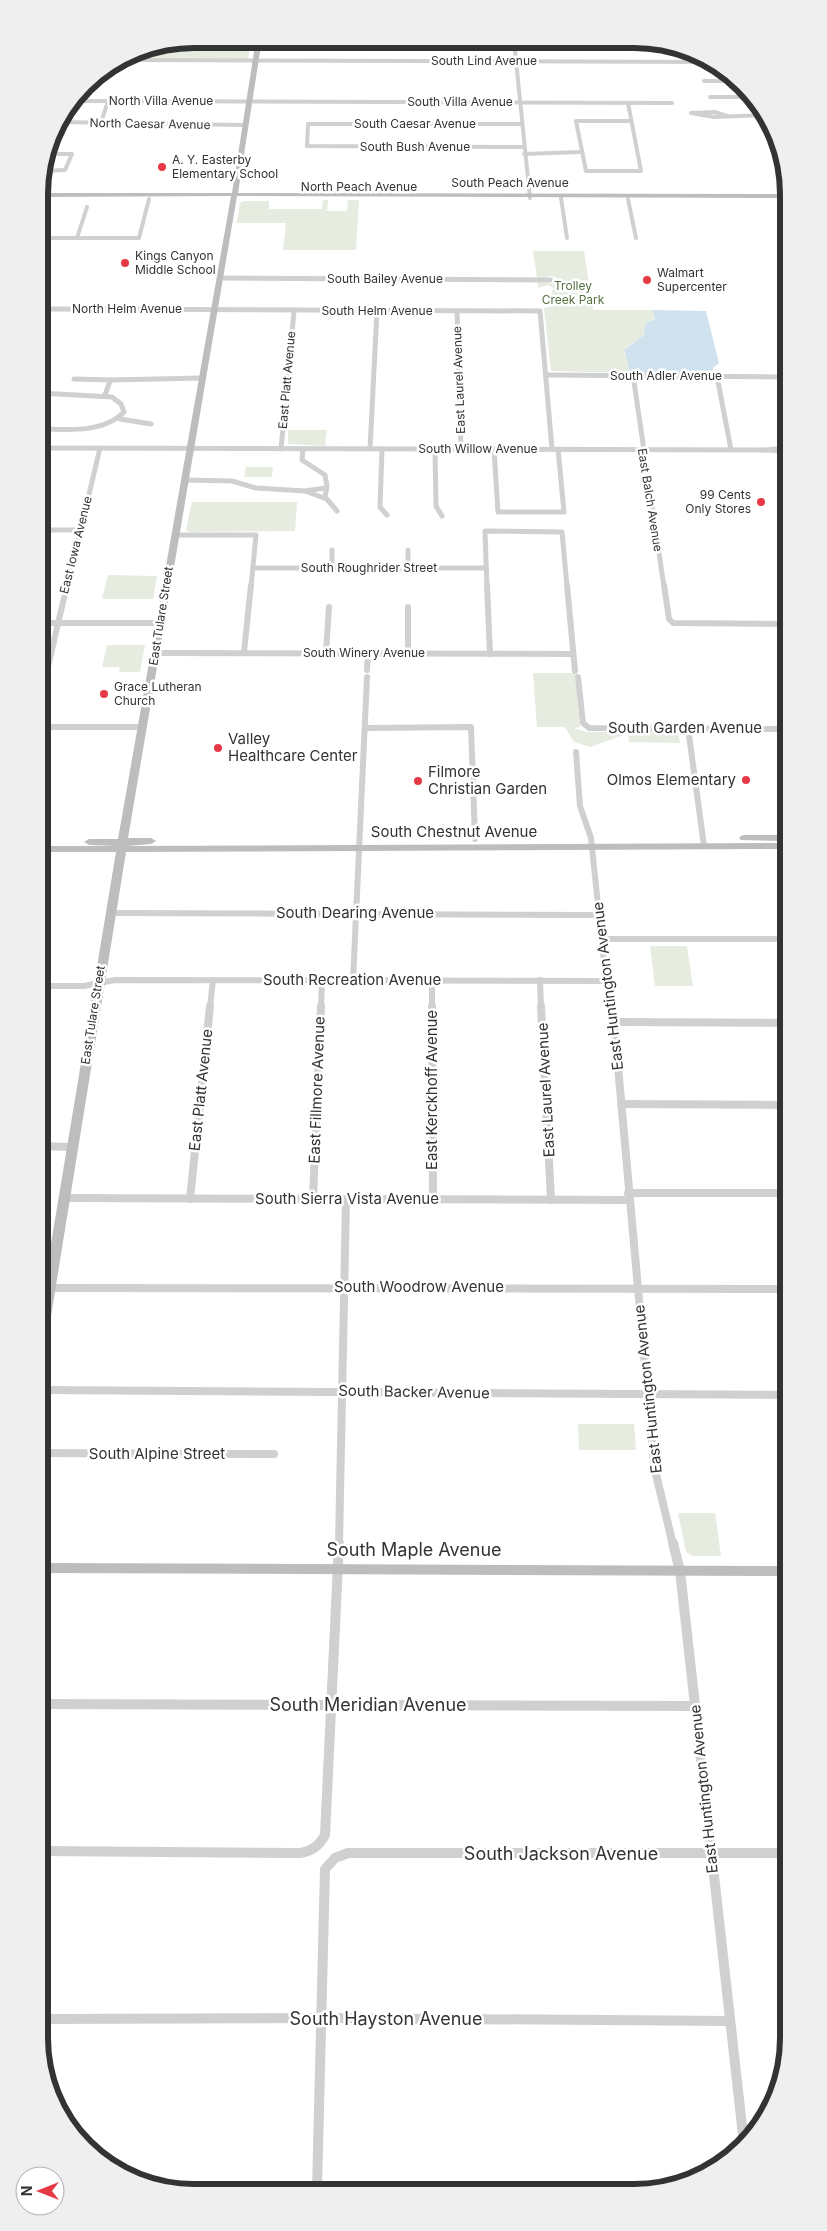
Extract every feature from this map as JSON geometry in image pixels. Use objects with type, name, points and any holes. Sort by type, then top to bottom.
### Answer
[{"type":"main road","name":"East Tulare Street","points":[[47,1303],[98,984],[123,846],[174,535],[234,197],[258,48]]},
{"type":"main road","points":[[561,198],[612,195]]},
{"type":"main road","name":"North Peach Avenue","points":[[48,197],[530,196]]},
{"type":"main road","name":"South Peach Avenue","points":[[530,196],[780,196]]},
{"type":"main road","name":"South Peach Avenue","points":[[530,196],[561,198],[780,200]]},
{"type":"main road","points":[[628,199],[685,196]]},
{"type":"main road","points":[[676,199],[718,196]]},
{"type":"main road","name":"North Peach Avenue","points":[[48,197],[149,199],[234,197]]},
{"type":"main road","name":"South Chestnut Avenue","points":[[123,846],[703,842],[780,838]]},
{"type":"main road","name":"South Chestnut Avenue","points":[[358,844],[475,839],[592,842]]},
{"type":"main road","points":[[48,842],[123,846]]},
{"type":"main road","name":"South Chestnut Avenue","points":[[703,842],[780,846]]},
{"type":"main road","points":[[48,849],[123,846]]},
{"type":"main road","name":"South Maple Avenue","points":[[47,1568],[779,1571]]},
{"type":"street","points":[[515,48],[523,147],[530,196]]},
{"type":"street","name":"South Lind Avenue","points":[[136,60],[696,62]]},
{"type":"street","points":[[704,81],[726,81]]},
{"type":"street","points":[[710,97],[743,97]]},
{"type":"street","name":"North Villa Avenue","points":[[81,101],[248,101]]},
{"type":"street","points":[[101,123],[108,101]]},
{"type":"street","name":"South Villa Avenue","points":[[248,101],[672,103]]},
{"type":"street","points":[[628,103],[642,171],[586,171],[576,121],[631,121]]},
{"type":"street","points":[[727,116],[715,112],[691,113],[696,117],[757,116]]},
{"type":"street","name":"North Caesar Avenue","points":[[66,122],[244,125]]},
{"type":"street","name":"South Caesar Avenue","points":[[307,146],[308,124],[522,124]]},
{"type":"street","name":"South Bush Avenue","points":[[307,146],[523,147]]},
{"type":"street","points":[[524,154],[581,152]]},
{"type":"street","points":[[50,170],[65,170],[72,154],[53,154]]},
{"type":"street","points":[[561,198],[567,238]]},
{"type":"street","points":[[48,238],[140,238],[149,199]]},
{"type":"street","points":[[628,199],[636,238]]},
{"type":"street","points":[[77,238],[87,207]]},
{"type":"street","name":"South Bailey Avenue","points":[[220,278],[551,280]]},
{"type":"street","name":"North Helm Avenue","points":[[48,309],[214,310]]},
{"type":"street","name":"South Helm Avenue","points":[[214,310],[540,311],[546,375]]},
{"type":"street","name":"East Platt Avenue","points":[[281,449],[294,310]]},
{"type":"street","points":[[370,449],[377,310]]},
{"type":"street","name":"East Laurel Avenue","points":[[457,311],[461,449]]},
{"type":"street","points":[[494,449],[498,512],[564,512],[546,375]]},
{"type":"street","name":"South Adler Avenue","points":[[546,375],[780,376]]},
{"type":"street","name":"East Balch Avenue","points":[[632,375],[669,619],[673,622],[780,624]]},
{"type":"street","points":[[717,376],[731,450]]},
{"type":"street","points":[[74,379],[202,378]]},
{"type":"street","points":[[104,396],[108,391],[108,384],[111,380]]},
{"type":"street","points":[[48,393],[112,397],[121,404],[124,412],[120,418]]},
{"type":"street","points":[[48,429],[86,428],[120,418],[151,424]]},
{"type":"street","name":"South Willow Avenue","points":[[48,447],[780,449]]},
{"type":"street","name":"East Iowa Avenue","points":[[48,666],[100,448]]},
{"type":"street","points":[[303,449],[302,460],[326,475],[324,498]]},
{"type":"street","points":[[382,449],[380,507],[387,515]]},
{"type":"street","points":[[436,449],[436,506],[442,516]]},
{"type":"street","points":[[185,480],[232,481],[256,488],[306,491],[325,488]]},
{"type":"street","points":[[306,491],[324,498],[337,511]]},
{"type":"street","points":[[48,530],[80,530]]},
{"type":"street","points":[[490,654],[485,531],[526,530],[562,532],[573,654]]},
{"type":"street","points":[[174,535],[256,535],[244,652]]},
{"type":"street","points":[[332,550],[332,568]]},
{"type":"street","points":[[408,550],[408,568]]},
{"type":"street","name":"South Roughrider Street","points":[[253,568],[486,568]]},
{"type":"street","points":[[326,653],[329,607]]},
{"type":"street","points":[[408,607],[408,654]]},
{"type":"street","points":[[48,623],[160,623]]},
{"type":"street","name":"South Winery Avenue","points":[[155,653],[573,654]]},
{"type":"street","points":[[353,981],[368,653]]},
{"type":"street","name":"South Garden Avenue","points":[[573,654],[582,723],[585,726],[594,728],[780,728]]},
{"type":"street","points":[[48,727],[142,727]]},
{"type":"street","points":[[366,728],[472,727],[475,839]]},
{"type":"street","points":[[688,728],[703,842]]},
{"type":"street","name":"East Huntington Avenue","points":[[576,752],[580,806],[592,842],[606,981],[614,1022],[628,1196],[654,1466],[680,1571],[743,2134]]},
{"type":"street","name":"South Dearing Avenue","points":[[111,913],[599,915]]},
{"type":"street","points":[[602,939],[780,940]]},
{"type":"street","name":"South Recreation Avenue","points":[[48,986],[84,986],[115,980],[606,981]]},
{"type":"street","name":"East Platt Avenue","points":[[190,1199],[213,980]]},
{"type":"street","name":"East Kerckhoff Avenue","points":[[432,980],[433,1199]]},
{"type":"street","name":"East Laurel Avenue","points":[[540,980],[551,1200]]},
{"type":"street","name":"East Fillmore Avenue","points":[[313,1199],[322,981]]},
{"type":"street","points":[[614,1022],[780,1023]]},
{"type":"street","points":[[621,1104],[780,1105]]},
{"type":"street","points":[[47,1146],[72,1147]]},
{"type":"street","name":"South Sierra Vista Avenue","points":[[65,1198],[551,1200],[628,1196],[779,1193]]},
{"type":"street","points":[[47,1851],[300,1853],[312,1851],[319,1846],[325,1835],[338,1568],[346,1200]]},
{"type":"street","name":"South Woodrow Avenue","points":[[50,1288],[779,1289]]},
{"type":"street","name":"South Backer Avenue","points":[[47,1390],[779,1395]]},
{"type":"street","name":"South Alpine Street","points":[[47,1454],[274,1454]]},
{"type":"street","name":"South Meridian Avenue","points":[[47,1704],[695,1706]]},
{"type":"street","name":"South Jackson Avenue","points":[[322,2018],[325,1869],[335,1858],[348,1853],[779,1853]]},
{"type":"street","points":[[317,2183],[322,2018]]},
{"type":"street","name":"South Hayston Avenue","points":[[47,2019],[322,2018],[730,2021]]},
{"type":"green space","points":[[250,48],[248,60],[136,60],[156,52],[175,49]]},
{"type":"green space","points":[[323,200],[328,200],[327,211],[347,211],[348,200],[359,200],[356,250],[283,250],[286,223],[237,223],[240,203],[244,201],[269,201],[269,209],[322,209]]},
{"type":"green space","name":"Trolley Creek Park","points":[[533,251],[584,251],[593,310],[653,310],[655,319],[648,323],[644,335],[627,347],[624,352],[630,373],[551,371],[544,308],[550,307],[554,301],[552,291],[555,289],[548,285],[538,288],[537,281],[553,284],[561,280],[552,276],[537,278]]},
{"type":"green space","points":[[288,430],[327,430],[325,446],[288,444]]},
{"type":"green space","points":[[246,467],[273,467],[272,477],[244,477]]},
{"type":"green space","points":[[192,502],[297,502],[295,531],[189,532],[186,530]]},
{"type":"green space","points":[[108,575],[157,576],[153,599],[102,599]]},
{"type":"green space","points":[[107,645],[145,645],[140,672],[119,672],[120,667],[102,667]]},
{"type":"green space","points":[[533,673],[575,673],[580,727],[574,728],[587,732],[621,732],[621,736],[590,747],[574,742],[565,727],[537,727]]},
{"type":"green space","points":[[628,732],[678,732],[680,743],[629,742]]},
{"type":"green space","points":[[650,946],[687,946],[693,986],[655,986]]},
{"type":"green space","points":[[578,1424],[634,1424],[636,1450],[579,1450]]},
{"type":"green space","points":[[678,1513],[715,1513],[721,1556],[692,1556],[686,1552]]},
{"type":"water","points":[[653,310],[706,311],[719,363],[713,368],[714,373],[630,373],[624,350],[644,335],[646,323],[655,319]]},
{"type":"place","name":"A. Y. Easterby Elementary School","points":[[162,167]]},
{"type":"place","name":"Kings Canyon Middle School","points":[[125,263]]},
{"type":"place","name":"Walmart Supercenter","points":[[647,280]]},
{"type":"place","name":"99 Cents Only Stores","points":[[761,502]]},
{"type":"place","name":"Grace Lutheran Church","points":[[104,694]]},
{"type":"place","name":"Valley Healthcare Center","points":[[218,748]]},
{"type":"place","name":"Olmos Elementary","points":[[746,780]]},
{"type":"place","name":"Filmore Christian Garden","points":[[418,781]]}]
